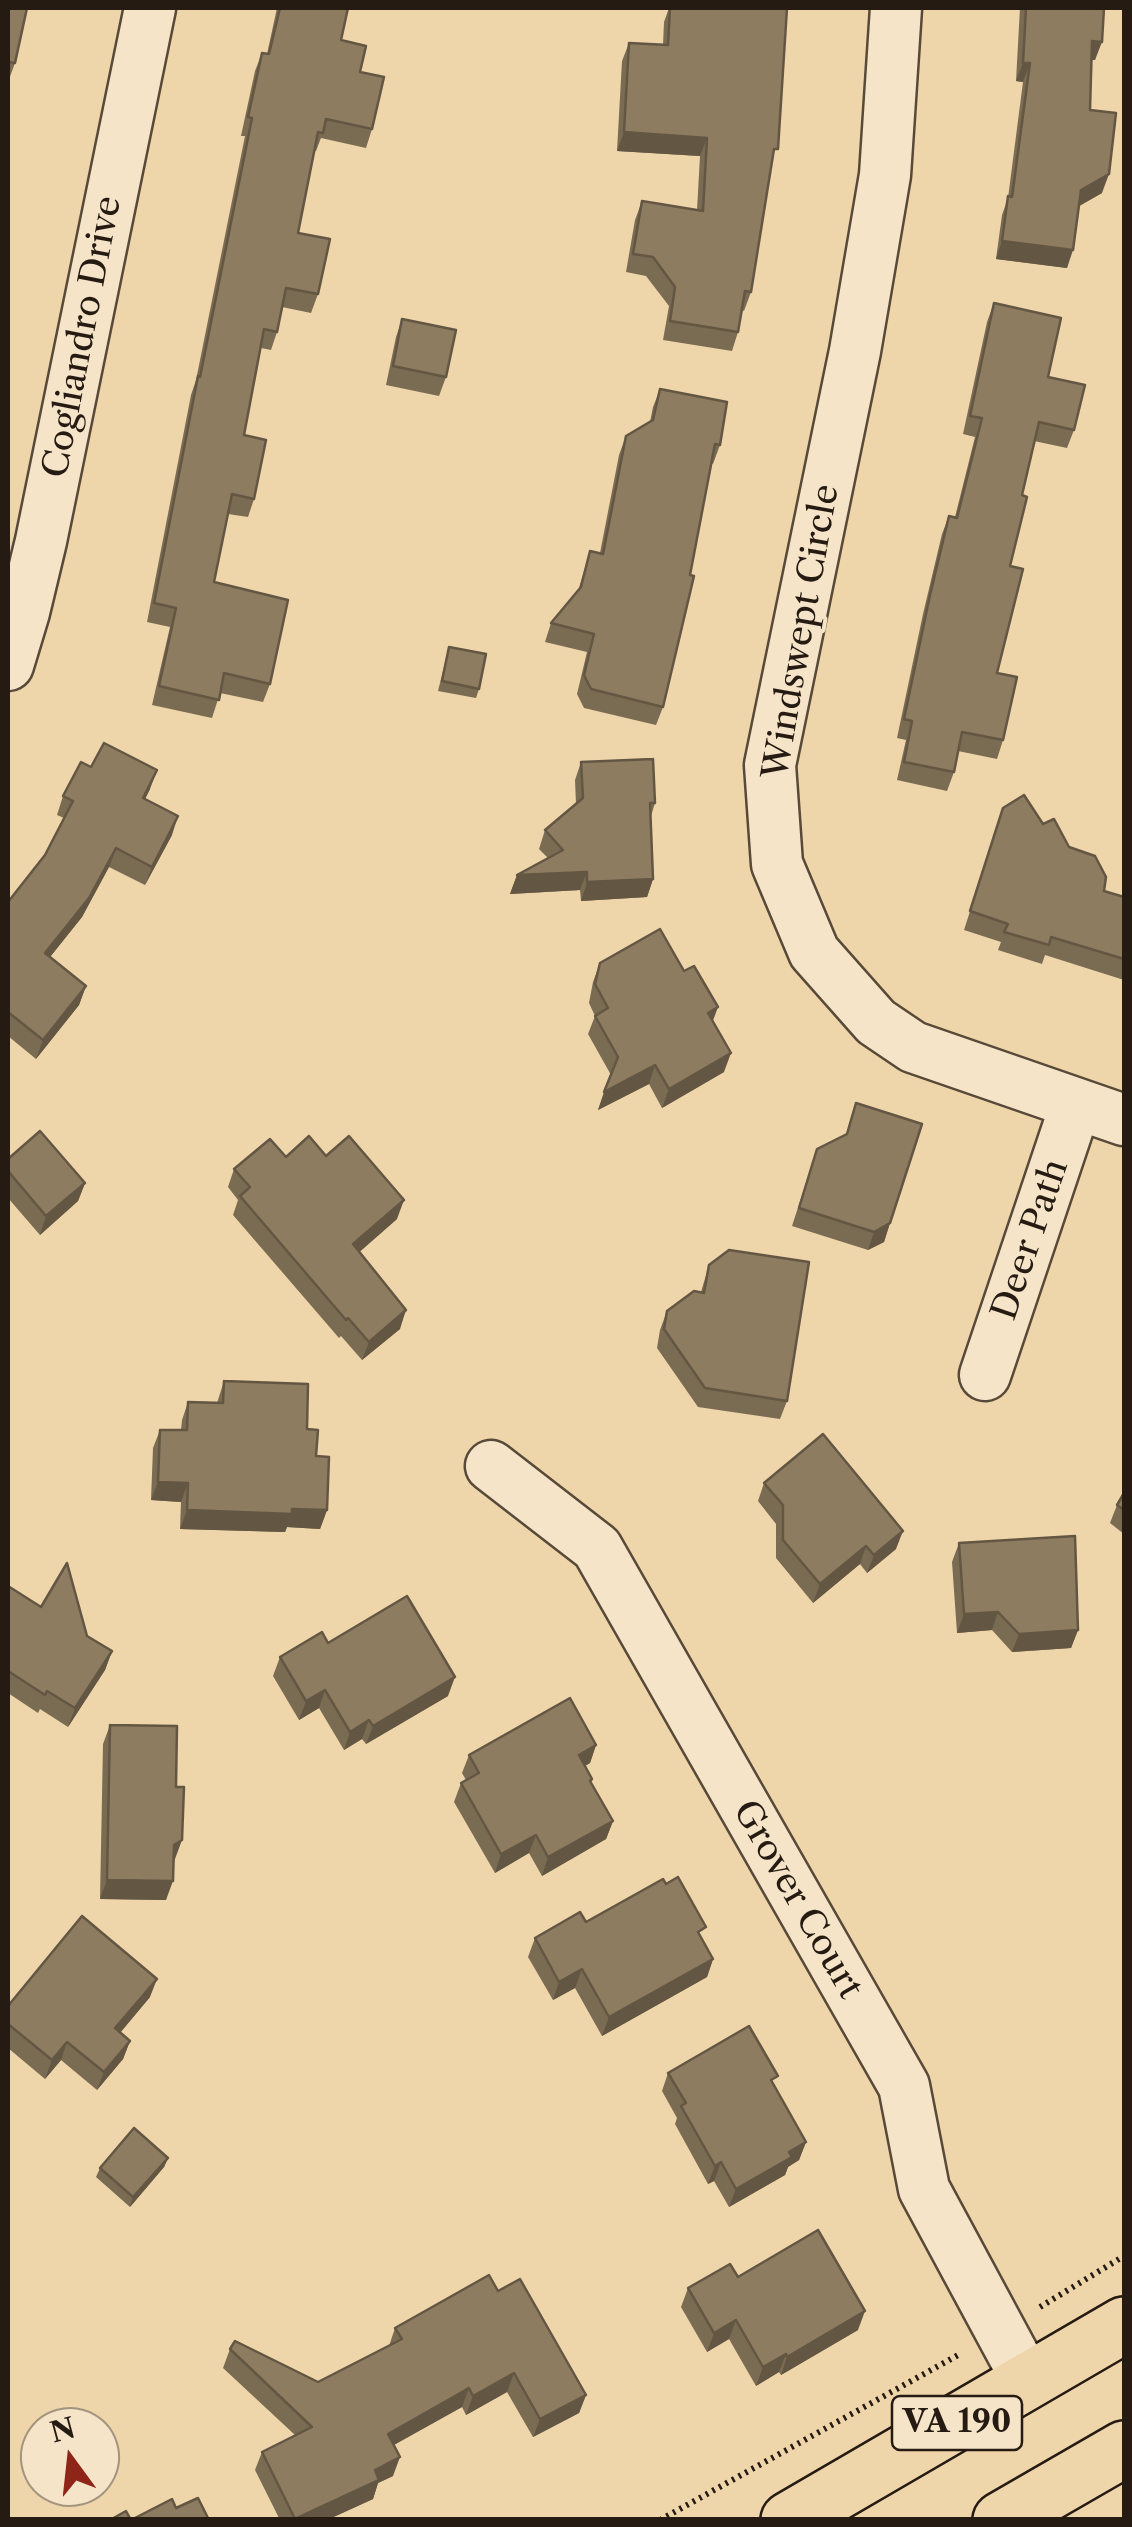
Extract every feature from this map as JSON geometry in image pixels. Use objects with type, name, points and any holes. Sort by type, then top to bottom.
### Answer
[{"type":"main road","name":"VA 190","points":[[790,2520],[1124,2325]]},
{"type":"main road","name":"VA 190","points":[[1001,2520],[1124,2448]]},
{"type":"street","name":"Cogliandro Drive","points":[[8,666],[42,541],[150,8]]},
{"type":"street","name":"Windswept Circle","points":[[896,8],[884,175],[855,352],[770,764],[777,864],[814,952],[876,1022],[913,1047],[1124,1120]]},
{"type":"street","name":"Deer Path","points":[[985,1375],[1076,1104]]},
{"type":"street","name":"Grover Court","points":[[491,1466],[597,1548],[904,2086],[924,2189],[1028,2382]]},
{"type":"path","points":[[1034,2310],[1124,2256]]},
{"type":"path","points":[[660,2520],[970,2348]]},
{"type":"building","points":[[8,8],[27,8],[15,63],[8,62]]},
{"type":"building","points":[[280,8],[348,8],[341,40],[366,46],[360,72],[384,77],[372,129],[326,119],[323,133],[318,132],[298,233],[330,239],[318,294],[286,288],[277,332],[264,329],[244,435],[266,440],[254,499],[232,494],[214,582],[288,600],[270,684],[224,673],[219,700],[159,686],[176,608],[154,603],[252,118],[248,117],[262,53],[269,54]]},
{"type":"building","points":[[670,8],[787,8],[778,149],[774,149],[751,292],[745,291],[738,332],[670,321],[675,287],[653,257],[633,254],[642,201],[703,211],[707,138],[624,132],[629,43],[668,45]]},
{"type":"building","points":[[1026,8],[1104,8],[1102,42],[1092,41],[1090,110],[1116,113],[1109,174],[1081,190],[1073,250],[1002,241],[1008,196],[1012,197],[1030,63],[1023,63]]},
{"type":"building","points":[[994,303],[1061,318],[1048,377],[1085,385],[1074,430],[1039,422],[1022,495],[1027,497],[1010,566],[1023,569],[997,673],[1017,677],[1003,740],[962,732],[954,772],[904,762],[912,721],[904,719],[949,516],[957,518],[982,418],[970,416]]},
{"type":"building","points":[[402,319],[456,330],[446,377],[393,366]]},
{"type":"building","points":[[660,389],[727,402],[690,575],[694,576],[663,707],[591,689],[584,675],[594,634],[551,623],[581,587],[590,551],[603,554],[626,436],[653,420]]},
{"type":"building","points":[[449,647],[486,654],[479,689],[442,681]]},
{"type":"building","points":[[104,743],[157,770],[143,798],[178,816],[152,867],[116,848],[89,898],[45,953],[86,986],[43,1040],[8,1012],[8,902],[45,855],[73,801],[63,796],[81,762],[91,767]]},
{"type":"building","points":[[653,759],[653,879],[587,882],[587,872],[517,875],[563,850],[545,830],[583,798],[581,762]]},
{"type":"building","points":[[1024,795],[1043,824],[1054,819],[1069,847],[1095,856],[1106,877],[1104,891],[1124,897],[1124,959],[1051,937],[1049,945],[1004,932],[1008,924],[970,911],[1003,808]]},
{"type":"building","points":[[660,929],[684,971],[694,966],[718,1007],[708,1013],[731,1053],[669,1089],[655,1065],[604,1092],[618,1057],[595,1016],[608,1008],[595,984],[600,963]]},
{"type":"building","points":[[856,1103],[922,1124],[890,1223],[874,1232],[799,1208],[817,1149],[847,1134]]},
{"type":"building","points":[[40,1131],[85,1183],[46,1216],[8,1171],[8,1159]]},
{"type":"building","points":[[309,1136],[326,1156],[349,1136],[404,1200],[353,1244],[406,1310],[369,1342],[240,1196],[250,1187],[234,1169],[270,1139],[286,1157]]},
{"type":"building","points":[[729,1250],[809,1262],[787,1401],[705,1388],[664,1329],[667,1311],[694,1291],[704,1293],[709,1265]]},
{"type":"building","points":[[224,1381],[308,1384],[307,1429],[318,1430],[316,1456],[329,1457],[327,1510],[292,1509],[292,1514],[187,1510],[188,1483],[158,1482],[160,1430],[187,1430],[188,1402],[223,1403]]},
{"type":"building","points":[[823,1434],[903,1531],[874,1555],[866,1546],[820,1584],[783,1540],[783,1505],[764,1483]]},
{"type":"building","points":[[1075,1536],[1078,1630],[1019,1634],[998,1612],[964,1614],[959,1543]]},
{"type":"building","points":[[67,1563],[87,1636],[112,1651],[75,1708],[47,1691],[45,1695],[8,1671],[8,1586],[41,1607]]},
{"type":"building","points":[[407,1596],[455,1677],[373,1726],[369,1720],[350,1732],[325,1690],[306,1701],[280,1657],[322,1632],[328,1643]]},
{"type":"building","points":[[570,1698],[596,1745],[579,1755],[613,1821],[548,1857],[536,1835],[501,1854],[461,1783],[479,1773],[469,1755]]},
{"type":"building","points":[[110,1725],[177,1726],[176,1787],[184,1787],[182,1840],[174,1845],[173,1881],[107,1880]]},
{"type":"building","points":[[678,1877],[706,1927],[698,1932],[713,1959],[609,2017],[582,1969],[559,1982],[535,1938],[580,1912],[586,1922],[663,1879],[666,1884]]},
{"type":"building","points":[[82,1916],[157,1979],[115,2028],[130,2041],[104,2072],[67,2042],[52,2060],[8,2024],[8,2006]]},
{"type":"building","points":[[749,2026],[778,2076],[771,2080],[806,2142],[789,2152],[792,2157],[736,2189],[721,2162],[715,2166],[681,2106],[686,2103],[668,2073]]},
{"type":"building","points":[[134,2128],[168,2158],[133,2197],[100,2168]]},
{"type":"building","points":[[818,2230],[865,2311],[763,2367],[736,2320],[714,2333],[688,2288],[730,2264],[738,2277]]},
{"type":"building","points":[[489,2275],[498,2291],[520,2279],[586,2395],[540,2419],[514,2373],[473,2396],[469,2388],[388,2434],[400,2457],[375,2470],[379,2480],[295,2519],[262,2452],[312,2427],[230,2349],[235,2341],[318,2382],[402,2339],[395,2328]]},
{"type":"building","points":[[198,2498],[209,2520],[131,2520],[172,2499],[176,2508]]},
{"type":"building","points":[[126,2511],[131,2520],[110,2520]]}]
